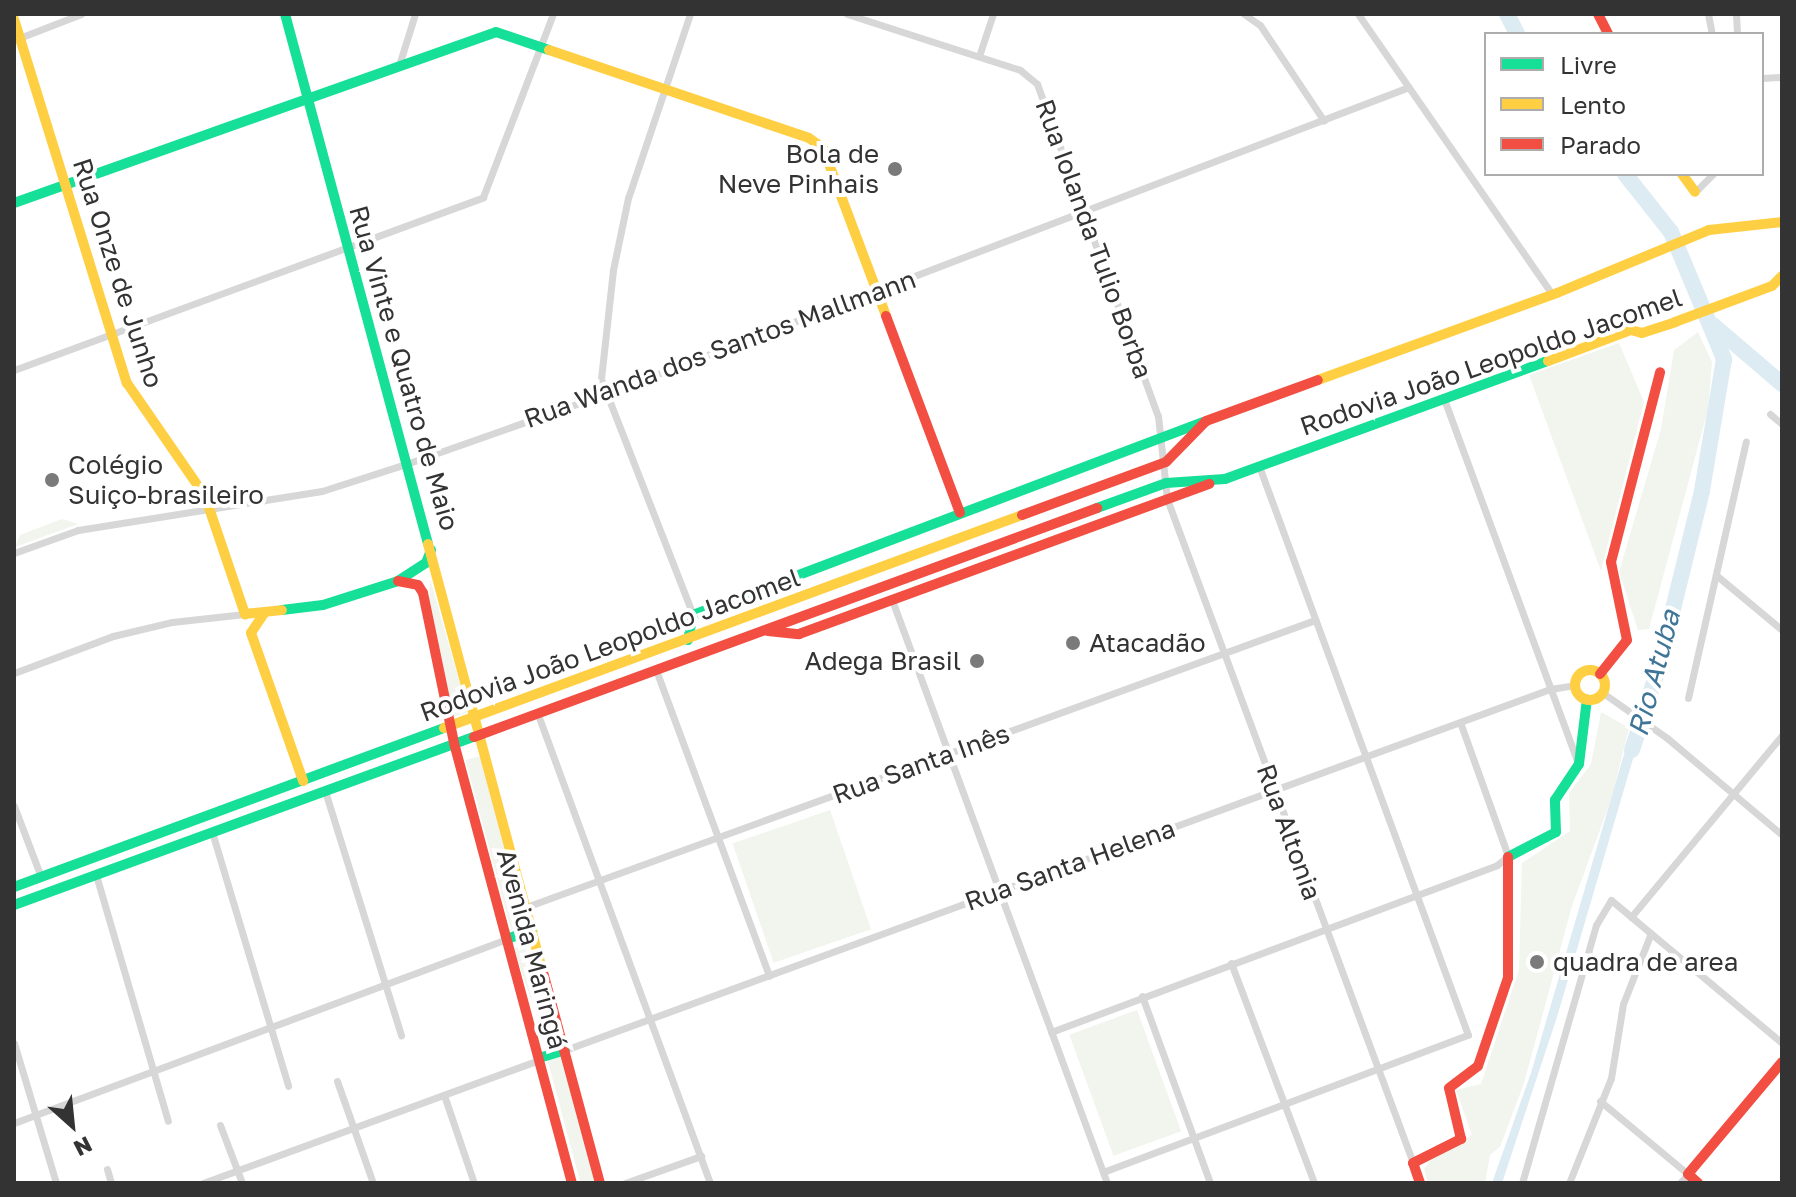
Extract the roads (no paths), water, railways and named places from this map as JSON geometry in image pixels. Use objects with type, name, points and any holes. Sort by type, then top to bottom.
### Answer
[{"type":"main road","name":"Rua Vinte e Quatro de Maio","points":[[285,14],[432,545],[479,734]]},
{"type":"main road","points":[[1598,14],[1607,32]]},
{"type":"main road","name":"Rua Onze de Junho","points":[[14,19],[17,38],[109,335],[139,408],[205,496],[245,614]]},
{"type":"main road","points":[[14,203],[496,32],[542,47],[809,138],[823,148],[873,290],[960,513]]},
{"type":"main road","points":[[1683,176],[1695,192]]},
{"type":"main road","name":"Rodovia João Leopoldo Jacomel","points":[[693,615],[1164,436],[1552,294],[1699,233],[1782,222]]},
{"type":"main road","name":"Rodovia João Leopoldo Jacomel","points":[[762,630],[799,634],[1574,351],[1681,320],[1772,286],[1782,276]]},
{"type":"main road","points":[[1587,699],[1603,693],[1600,674],[1627,640],[1611,562],[1660,372]]},
{"type":"main road","name":"Rodovia João Leopoldo Jacomel","points":[[14,887],[1166,462],[1206,421]]},
{"type":"main road","name":"Rodovia João Leopoldo Jacomel","points":[[14,905],[1166,483],[1225,479]]},
{"type":"main road","points":[[245,614],[323,605],[398,581],[426,563],[432,545]]},
{"type":"main road","points":[[398,581],[418,585],[423,593],[450,727]]},
{"type":"main road","points":[[265,612],[251,633],[303,781]]},
{"type":"main road","points":[[688,640],[693,615]]},
{"type":"main road","points":[[1420,1183],[1413,1163],[1461,1139],[1449,1088],[1478,1066],[1511,960],[1508,856],[1556,832],[1558,792],[1579,764],[1587,699],[1575,685],[1582,672],[1600,674]]},
{"type":"main road","name":"Avenida Maringá","points":[[450,727],[572,1183]]},
{"type":"main road","name":"Avenida Maringá","points":[[479,734],[600,1183]]},
{"type":"main road","points":[[41,877],[47,893]]},
{"type":"main road","points":[[507,939],[532,930]]},
{"type":"main road","points":[[540,1059],[565,1050]]},
{"type":"main road","points":[[1698,1183],[1684,1178],[1782,1062]]},
{"type":"street","points":[[17,38],[81,14]]},
{"type":"street","points":[[399,65],[415,14]]},
{"type":"street","points":[[14,370],[471,203],[490,188],[553,14]]},
{"type":"street","points":[[690,14],[628,198],[613,270],[601,379],[693,615]]},
{"type":"street","name":"Rua Iolanda Tulio Borba","points":[[847,14],[1020,70],[1037,84],[1086,212],[1164,436],[1167,499]]},
{"type":"street","points":[[979,56],[993,14]]},
{"type":"street","points":[[1244,14],[1260,25],[1324,121]]},
{"type":"street","points":[[1358,14],[1552,294]]},
{"type":"street","name":"Rua Wanda dos Santos Mallmann","points":[[14,553],[78,530],[322,491],[409,463],[608,393],[1409,87]]},
{"type":"street","points":[[1695,192],[1711,176]]},
{"type":"street","points":[[1444,399],[1579,764]]},
{"type":"street","points":[[1770,414],[1782,424]]},
{"type":"street","points":[[1688,698],[1746,441]]},
{"type":"street","points":[[1259,466],[1468,1035],[1486,1046]]},
{"type":"street","name":"Rua Altonia","points":[[1167,499],[1413,1163]]},
{"type":"street","points":[[1716,575],[1782,630]]},
{"type":"street","points":[[892,600],[1107,1183]]},
{"type":"street","points":[[14,673],[113,636],[172,622],[245,614]]},
{"type":"street","name":"Rua Santa Inês","points":[[526,907],[1315,620]]},
{"type":"street","points":[[655,669],[769,976]]},
{"type":"street","name":"Rua Santa Helena","points":[[565,1050],[1550,689],[1575,685]]},
{"type":"street","points":[[1603,693],[1667,738],[1782,835]]},
{"type":"street","points":[[537,712],[710,1183]]},
{"type":"street","points":[[1051,1032],[1487,871],[1508,856],[1460,722]]},
{"type":"street","points":[[1631,917],[1782,735]]},
{"type":"street","points":[[325,791],[401,1035]]},
{"type":"street","points":[[14,806],[41,877]]},
{"type":"street","points":[[212,832],[288,1086]]},
{"type":"street","points":[[96,875],[168,1121]]},
{"type":"street","points":[[1522,1183],[1596,925],[1611,900],[1782,1043]]},
{"type":"street","points":[[1569,1183],[1590,1140],[1600,1101],[1612,1074],[1628,987],[1651,933]]},
{"type":"street","points":[[14,1123],[507,939]]},
{"type":"street","points":[[1231,963],[1314,1183]]},
{"type":"street","points":[[1142,996],[1210,1183]]},
{"type":"street","points":[[1103,1172],[1468,1035]]},
{"type":"street","points":[[14,1043],[56,1183]]},
{"type":"street","points":[[203,1183],[540,1059]]},
{"type":"street","points":[[337,1081],[373,1183]]},
{"type":"street","points":[[444,1095],[474,1183]]},
{"type":"street","points":[[1600,1101],[1684,1178]]},
{"type":"street","points":[[220,1125],[242,1183]]},
{"type":"street","points":[[625,1183],[701,1156]]},
{"type":"street","points":[[107,1169],[111,1183]]},
{"type":"waterway","name":"Rio Atuba","points":[[1507,14],[1516,32]]},
{"type":"waterway","name":"Rio Atuba","points":[[1627,176],[1671,232],[1724,359],[1702,491],[1658,670],[1632,750]]},
{"type":"waterway","points":[[1713,325],[1782,384]]},
{"type":"place","name":"Bola de Neve Pinhais","points":[[895,169]]},
{"type":"place","name":"Colégio Suiço-brasileiro","points":[[52,480]]},
{"type":"place","name":"Atacadão","points":[[1073,643]]},
{"type":"place","name":"Adega Brasil","points":[[977,661]]},
{"type":"place","name":"quadra de area","points":[[1537,962]]}]
